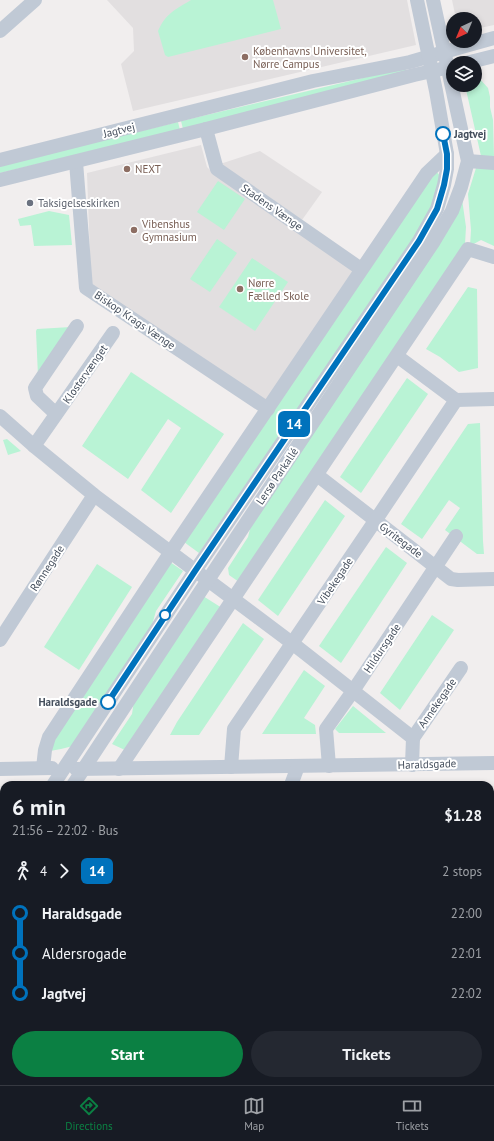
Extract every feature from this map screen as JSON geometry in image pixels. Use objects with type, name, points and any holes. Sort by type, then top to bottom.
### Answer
[{"type":"street","points":[[0,31],[35,0]]},
{"type":"street","name":"Lersø Parkallé","points":[[56,781],[195,571],[419,241],[437,209],[447,169],[447,154],[417,0]]},
{"type":"street","name":"Lersø Parkallé","points":[[433,0],[446,56]]},
{"type":"street","name":"Jagtvej","points":[[0,160],[313,81],[410,62],[444,51],[494,38]]},
{"type":"street","points":[[482,59],[494,56]]},
{"type":"street","name":"Jagtvej","points":[[0,180],[446,68]]},
{"type":"street","name":"Lersø Parkallé","points":[[76,781],[434,241],[452,211],[461,187],[468,161],[455,92]]},
{"type":"street","name":"Stadens Vænge","points":[[206,129],[217,170],[361,269]]},
{"type":"street","points":[[43,768],[48,737],[361,269],[427,173],[447,154]]},
{"type":"street","points":[[468,161],[494,163]]},
{"type":"street","name":"Biskop Krags Vænge","points":[[76,162],[86,288],[268,409]]},
{"type":"street","points":[[119,769],[468,249],[494,257]]},
{"type":"street","name":"Klostervænget","points":[[56,414],[37,396],[35,388],[77,326]]},
{"type":"street","name":"Klostervænget","points":[[34,446],[113,334]]},
{"type":"street","points":[[397,356],[456,400],[494,399]]},
{"type":"street","name":"Vibekegade","points":[[232,767],[234,729],[456,400]]},
{"type":"street","points":[[0,416],[94,495],[292,643],[413,738],[412,765]]},
{"type":"street","name":"Gyritegade","points":[[317,475],[451,579],[494,579]]},
{"type":"street","name":"Rønnegade","points":[[0,640],[94,495]]},
{"type":"street","name":"Hildursgade","points":[[329,766],[326,730],[456,536]]},
{"type":"street","name":"Annekegade","points":[[413,738],[460,668]]},
{"type":"street","name":"Haraldsgade","points":[[0,769],[119,769],[494,763]]},
{"type":"street","points":[[292,781],[298,766]]},
{"type":"shaded area","name":"Københavns Universitet, Nørre Campus","points":[[107,0],[407,0],[416,45],[133,111],[121,64],[134,51],[133,28]]},
{"type":"shaded area","points":[[452,0],[494,0],[494,25],[482,28],[482,12],[455,12]]},
{"type":"shaded area","name":"Nørre Fælled Skole","points":[[201,145],[207,167],[216,176],[354,269],[266,402],[91,284],[87,173]]},
{"type":"shaded area","points":[[260,151],[322,192],[302,220],[220,164]]},
{"type":"green space","points":[[191,0],[273,0],[281,29],[168,57],[165,55],[158,31],[168,16]]},
{"type":"green space","points":[[405,68],[406,71],[183,129],[181,121]]},
{"type":"green space","points":[[482,81],[488,88],[490,97],[490,107],[493,120],[494,157],[481,156],[467,92],[482,92]]},
{"type":"green space","points":[[178,122],[180,130],[0,173],[0,165]]},
{"type":"green space","points":[[476,168],[494,169],[494,246],[481,240],[470,246],[471,230],[468,194]]},
{"type":"green space","points":[[437,172],[440,176],[435,200],[423,225],[199,553],[184,542],[422,186]]},
{"type":"green space","points":[[218,181],[245,199],[224,230],[197,212]]},
{"type":"green space","points":[[462,199],[466,227],[465,244],[239,582],[229,575],[228,568],[248,537],[252,521]]},
{"type":"green space","points":[[49,211],[69,215],[72,245],[34,246],[31,225],[20,226],[18,219]]},
{"type":"green space","points":[[217,239],[237,253],[210,292],[190,279]]},
{"type":"green space","points":[[252,258],[288,282],[255,331],[219,307]]},
{"type":"green space","points":[[468,287],[477,289],[478,368],[459,372],[440,357],[426,349]]},
{"type":"green space","points":[[71,327],[38,376],[37,329]]},
{"type":"green space","points":[[131,372],[224,434],[171,513],[141,490],[181,428],[168,419],[128,479],[82,446]]},
{"type":"green space","points":[[407,378],[428,394],[361,493],[340,477]]},
{"type":"green space","points":[[480,423],[484,554],[477,554],[445,530],[460,508],[449,500],[422,539],[401,524],[468,424]]},
{"type":"green space","points":[[7,439],[21,451],[8,455],[3,440]]},
{"type":"green space","points":[[325,500],[345,516],[278,616],[258,600]]},
{"type":"green space","points":[[386,547],[407,563],[341,663],[319,646]]},
{"type":"green space","points":[[170,562],[183,571],[156,611],[152,625],[73,746],[50,751],[54,737]]},
{"type":"green space","points":[[97,564],[132,587],[79,670],[44,647]]},
{"type":"green space","points":[[203,596],[222,608],[127,751],[112,744],[132,714],[134,701]]},
{"type":"green space","points":[[432,615],[454,630],[400,710],[380,693]]},
{"type":"green space","points":[[243,623],[264,639],[199,735],[170,735],[177,722]]},
{"type":"green space","points":[[304,670],[325,686],[304,718],[315,725],[316,734],[262,734]]},
{"type":"green space","points":[[353,706],[386,733],[339,733],[335,729]]},
{"type":"bus line","name":"14","points":[[108,702],[419,241],[437,209],[444,185],[447,169],[447,154],[443,134]]},
{"type":"place","name":"Københavns Universitet, Nørre Campus","points":[[245,57]]},
{"type":"place","name":"Jagtvej","points":[[443,134]]},
{"type":"place","name":"NEXT","points":[[127,169]]},
{"type":"place","name":"Taksigelseskirken","points":[[30,203]]},
{"type":"place","name":"Vibenshus Gymnasium","points":[[134,230]]},
{"type":"place","name":"Nørre Fælled Skole","points":[[240,289]]},
{"type":"place","name":"Haraldsgade","points":[[108,702]]}]
